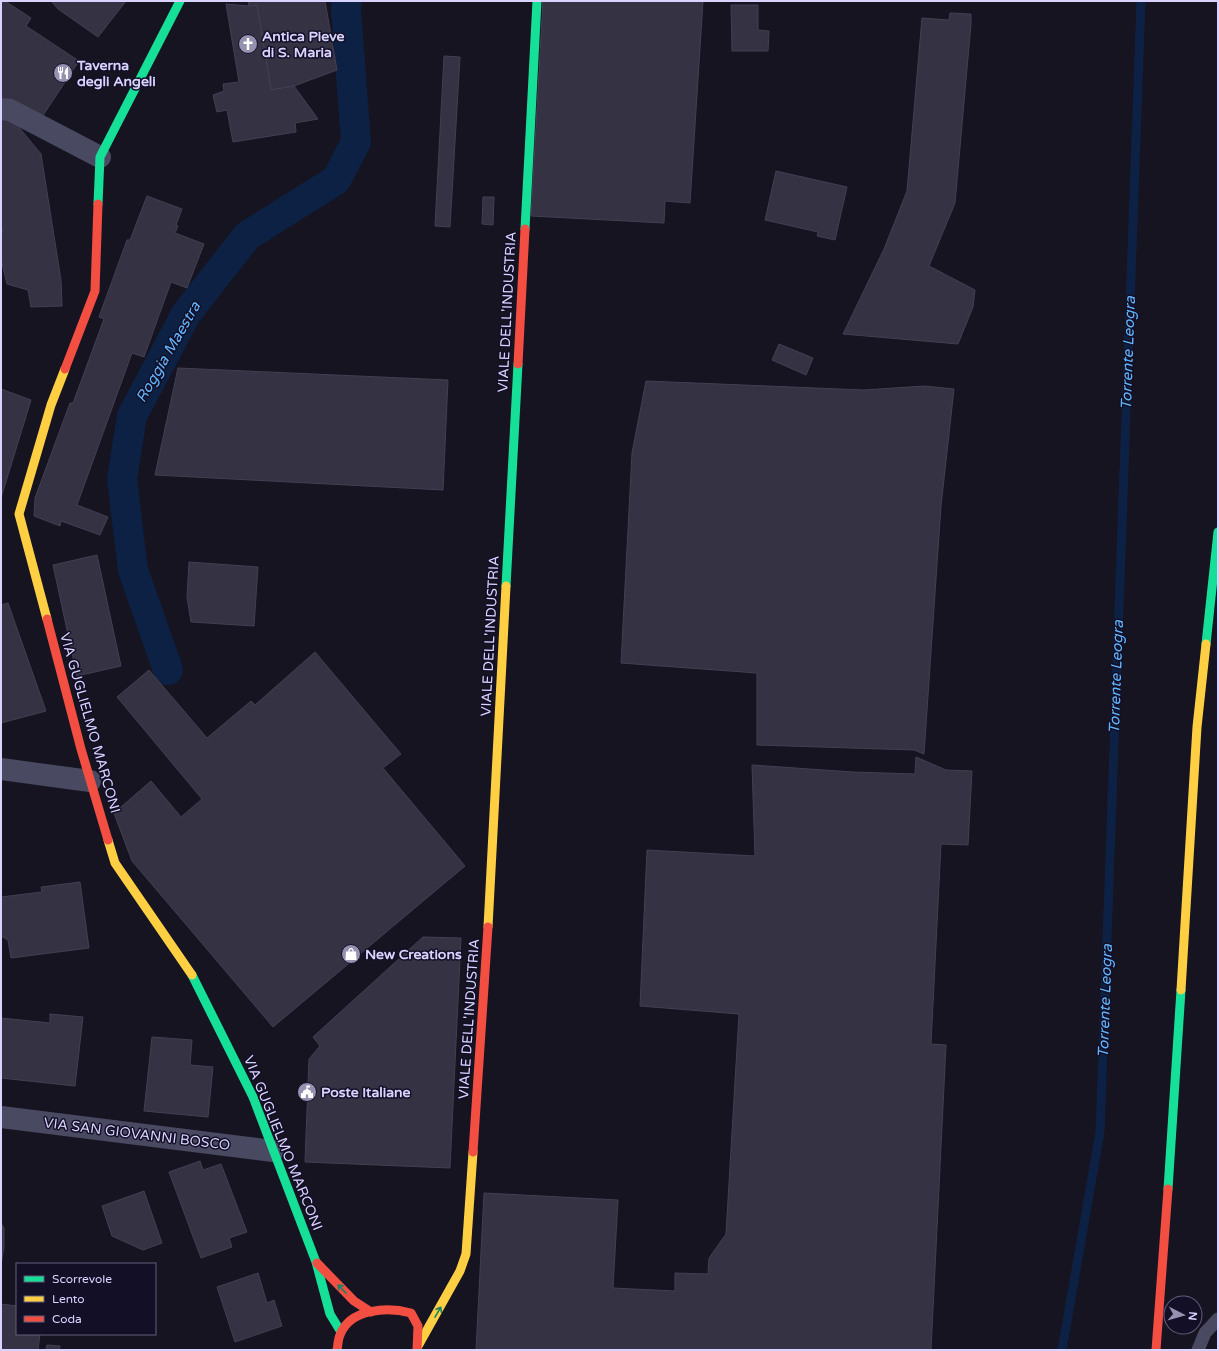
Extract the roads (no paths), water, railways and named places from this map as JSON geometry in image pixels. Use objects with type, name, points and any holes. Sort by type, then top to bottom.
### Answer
[{"type":"street","points":[[1,109],[10,110],[100,157],[180,1]]},
{"type":"street","name":"VIALE DELL'INDUSTRIA","points":[[418,1348],[460,1271],[466,1254],[484,1005],[537,1]]},
{"type":"street","name":"VIA GUGLIELMO MARCONI","points":[[100,157],[94,291],[51,405],[19,514],[90,781],[115,863],[196,981],[253,1097],[273,1151],[291,1192],[316,1262],[338,1345]]},
{"type":"street","points":[[1156,1350],[1164,1259],[1197,727],[1218,532]]},
{"type":"street","points":[[1,769],[90,781]]},
{"type":"street","name":"VIA SAN GIOVANNI BOSCO","points":[[1,1117],[273,1151]]},
{"type":"street","name":"VIA GUGLIELMO MARCONI","points":[[316,1262],[354,1301],[371,1312]]},
{"type":"street","name":"VIALE DELL'INDUSTRIA","points":[[438,1291],[460,1271]]},
{"type":"street","points":[[338,1345],[353,1319],[371,1312],[398,1309],[413,1305]]},
{"type":"street","points":[[398,1309],[411,1313],[418,1326],[418,1348]]},
{"type":"lane","points":[[1198,1350],[1205,1333],[1218,1319]]},
{"type":"waterway","name":"Roggia Maestra","points":[[168,670],[133,570],[122,479],[132,416],[186,314],[247,236],[336,180],[356,142],[346,9],[347,1]]},
{"type":"waterway","name":"Torrente Leogra","points":[[1062,1350],[1100,1132],[1141,1]]},
{"type":"place","name":"Antica Pieve di S. Maria","points":[[248,44]]},
{"type":"place","name":"Taverna degli Angeli","points":[[63,73]]},
{"type":"place","name":"New Creations","points":[[351,954]]},
{"type":"place","name":"Poste Italiane","points":[[307,1092]]}]
